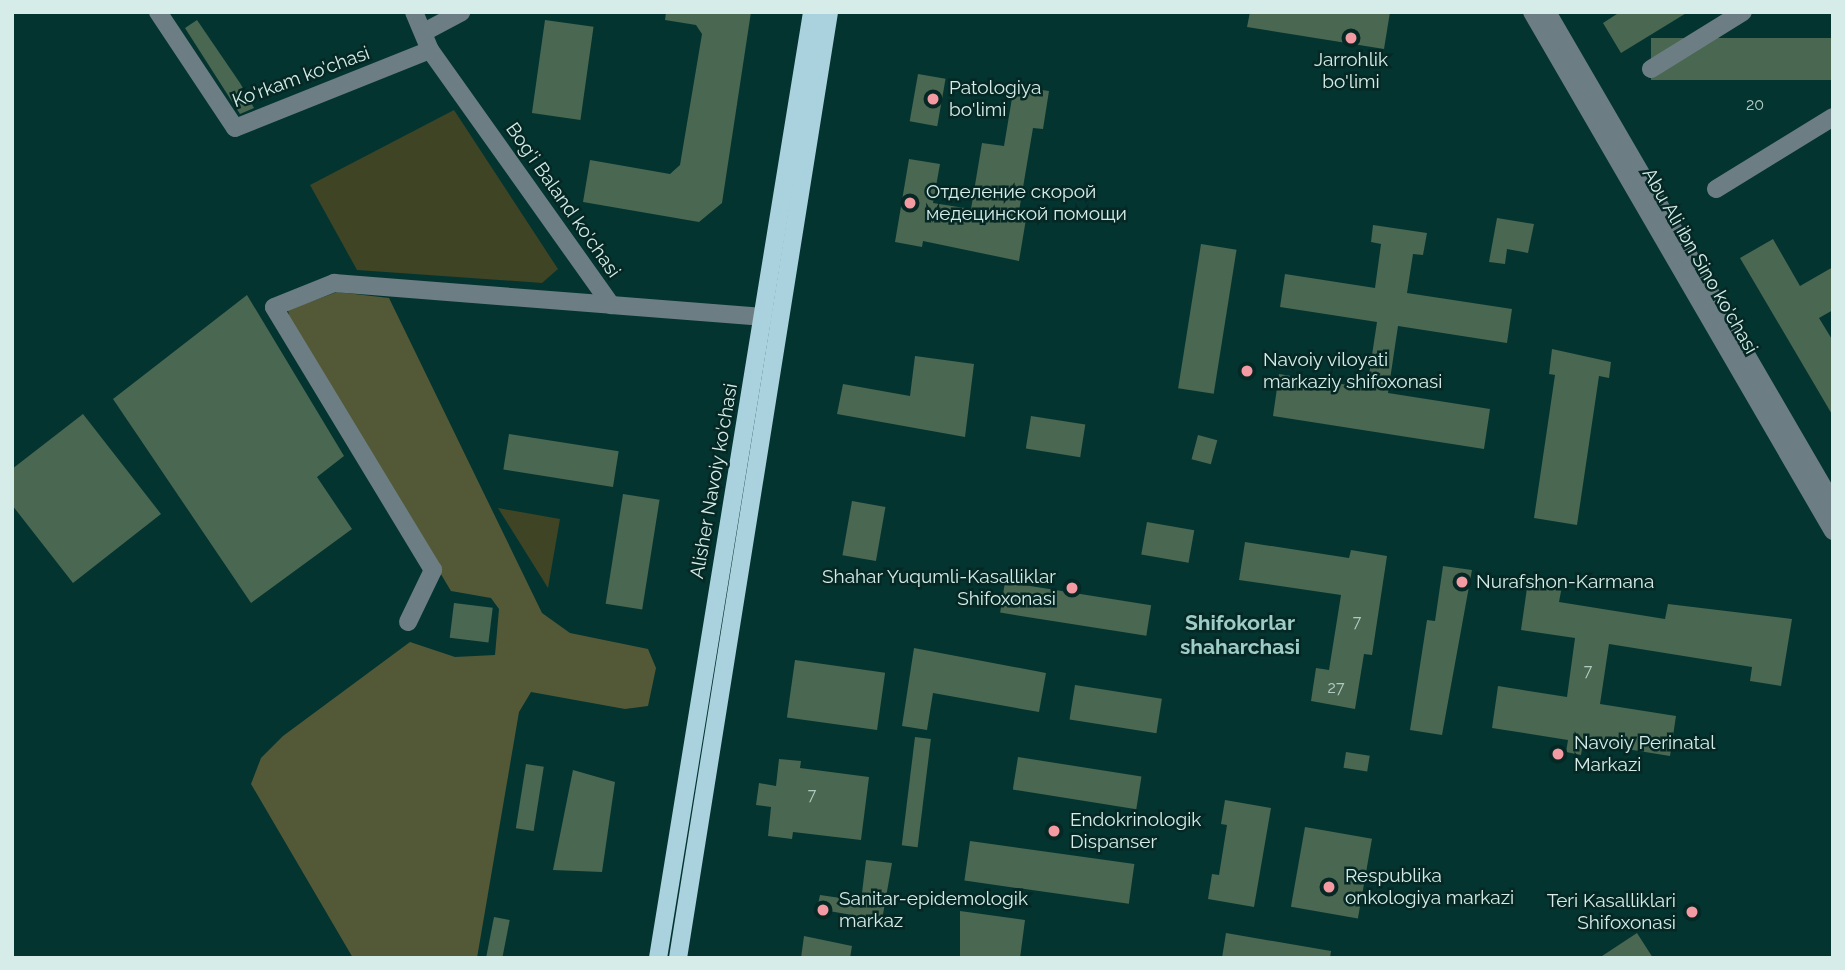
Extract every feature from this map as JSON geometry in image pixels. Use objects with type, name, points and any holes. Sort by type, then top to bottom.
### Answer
[{"type":"main road","name":"Alisher Navoiy ko'chasi","points":[[678,958],[771,317],[812,12]]},
{"type":"main road","name":"Alisher Navoiy ko'chasi","points":[[659,958],[771,317],[829,12]]},
{"type":"street","name":"Ko'rkam ko'chasi","points":[[159,12],[235,128],[430,50]]},
{"type":"street","name":"Bog'i Baland ko'chasi","points":[[414,12],[426,31],[430,50],[611,304],[771,317]]},
{"type":"street","points":[[426,31],[460,12]]},
{"type":"street","name":"Abu Ali ibn Sino ko'chasi","points":[[1532,12],[1833,531]]},
{"type":"street","name":"Abu Ali ibn Sino ko'chasi","points":[[1547,12],[1833,504]]},
{"type":"street","points":[[1651,69],[1743,12]]},
{"type":"street","points":[[1716,190],[1833,117]]},
{"type":"street","points":[[408,622],[433,570],[274,307],[334,283],[611,304]]},
{"type":"green space","points":[[454,110],[558,269],[542,283],[357,270],[310,185]]},
{"type":"green space","points":[[337,292],[389,298],[542,613],[570,633],[648,649],[656,668],[648,706],[625,709],[531,692],[519,712],[477,958],[353,958],[251,784],[261,758],[283,736],[410,642],[455,657],[495,655],[499,609],[491,598],[451,591],[290,321],[288,310]]},
{"type":"green space","points":[[498,508],[560,519],[548,588]]},
{"type":"building","points":[[666,12],[751,12],[722,203],[699,222],[583,202],[590,160],[670,174],[680,165],[702,34],[696,25],[665,20]]},
{"type":"building","name":"Jarrohlik bo'limi","points":[[1250,12],[1390,12],[1384,49],[1247,27]]},
{"type":"building","points":[[1620,12],[1688,12],[1621,53],[1603,23]]},
{"type":"building","points":[[197,20],[254,108],[240,114],[185,28]]},
{"type":"building","points":[[545,20],[594,27],[580,120],[532,113]]},
{"type":"building","points":[[1651,38],[1833,38],[1833,80],[1651,80]]},
{"type":"building","points":[[918,74],[946,79],[937,126],[910,121]]},
{"type":"building","points":[[1014,86],[1049,91],[1043,129],[1033,128],[1018,217],[1026,219],[1019,261],[923,241],[922,247],[895,242],[909,159],[940,164],[933,203],[971,209],[982,143],[1004,146]]},
{"type":"building","points":[[1497,218],[1534,224],[1528,253],[1507,249],[1505,264],[1489,262]]},
{"type":"building","points":[[1373,225],[1427,233],[1423,255],[1413,254],[1407,293],[1512,309],[1507,343],[1398,326],[1388,393],[1490,409],[1484,449],[1273,416],[1279,374],[1367,388],[1377,322],[1280,307],[1285,274],[1375,288],[1381,244],[1371,242]]},
{"type":"building","points":[[1773,239],[1800,286],[1833,267],[1833,310],[1819,318],[1833,341],[1833,416],[1740,258]]},
{"type":"building","points":[[1201,244],[1237,250],[1214,394],[1178,388]]},
{"type":"building","points":[[247,295],[344,456],[317,477],[352,529],[251,603],[113,399]]},
{"type":"building","points":[[1552,349],[1611,362],[1609,378],[1599,376],[1577,525],[1534,518],[1555,375],[1549,374]]},
{"type":"building","points":[[915,356],[974,364],[965,437],[837,414],[843,384],[910,396]]},
{"type":"building","points":[[83,414],[161,514],[73,583],[12,505],[12,469]]},
{"type":"building","points":[[1031,416],[1085,425],[1080,457],[1026,449]]},
{"type":"building","points":[[509,434],[619,451],[613,487],[503,470]]},
{"type":"building","points":[[1198,435],[1217,440],[1211,464],[1192,459]]},
{"type":"building","points":[[623,494],[660,500],[642,609],[606,604]]},
{"type":"building","points":[[852,501],[885,507],[876,561],[842,555]]},
{"type":"building","points":[[1147,522],[1194,530],[1189,563],[1141,554]]},
{"type":"building","points":[[1245,542],[1349,558],[1351,550],[1387,556],[1372,655],[1364,654],[1355,709],[1311,701],[1316,668],[1329,670],[1341,595],[1239,580]]},
{"type":"building","points":[[1443,566],[1472,570],[1442,735],[1410,730],[1427,620],[1435,621]]},
{"type":"building","points":[[1528,581],[1562,586],[1559,602],[1665,619],[1668,604],[1792,619],[1781,686],[1750,681],[1752,667],[1609,644],[1600,704],[1676,716],[1670,756],[1583,742],[1581,755],[1566,752],[1568,740],[1492,728],[1498,686],[1567,697],[1575,638],[1521,630]]},
{"type":"building","points":[[1005,582],[1151,605],[1146,636],[1000,613]]},
{"type":"building","points":[[454,603],[493,608],[488,642],[450,638]]},
{"type":"building","points":[[914,648],[1046,673],[1039,712],[933,693],[927,730],[902,726]]},
{"type":"building","points":[[795,660],[885,673],[877,730],[787,717]]},
{"type":"building","points":[[1075,685],[1162,699],[1156,733],[1070,720]]},
{"type":"building","points":[[915,737],[931,739],[918,847],[902,845]]},
{"type":"building","points":[[1346,752],[1370,756],[1367,772],[1343,768]]},
{"type":"building","points":[[1018,757],[1141,777],[1136,809],[1013,790]]},
{"type":"building","points":[[779,759],[801,761],[800,768],[869,777],[861,840],[793,832],[792,839],[768,836],[771,807],[756,805],[759,783],[776,786]]},
{"type":"building","points":[[526,764],[544,767],[534,831],[516,828]]},
{"type":"building","points":[[573,770],[615,782],[602,872],[553,870]]},
{"type":"building","points":[[1225,800],[1271,808],[1254,907],[1208,899],[1212,874],[1219,875],[1227,825],[1221,824]]},
{"type":"building","points":[[1305,827],[1372,839],[1358,919],[1291,907]]},
{"type":"building","points":[[970,841],[1134,864],[1129,904],[964,881]]},
{"type":"building","points":[[866,860],[892,863],[882,920],[817,909],[820,895],[861,901]]},
{"type":"building","points":[[960,911],[1025,920],[1020,958],[960,958]]},
{"type":"building","points":[[494,917],[510,920],[502,958],[486,958]]},
{"type":"building","points":[[1226,933],[1331,951],[1330,958],[1222,958]]},
{"type":"building","points":[[1637,933],[1653,958],[1599,958]]},
{"type":"building","points":[[804,936],[852,946],[850,958],[801,958]]},
{"type":"place","name":"Jarrohlik bo'limi","points":[[1351,38]]},
{"type":"place","name":"Patologiya bo'limi","points":[[933,99]]},
{"type":"place","name":"Отделение скорой медецинской помощи","points":[[910,203]]},
{"type":"place","name":"Navoiy viloyati markaziy shifoxonasi","points":[[1247,371]]},
{"type":"place","name":"Nurafshon-Karmana","points":[[1462,582]]},
{"type":"place","name":"Shahar Yuqumli-Kasalliklar Shifoxonasi","points":[[1072,588]]},
{"type":"place","name":"Navoiy Perinatal Markazi","points":[[1558,754]]},
{"type":"place","name":"Endokrinologik Dispanser","points":[[1054,831]]},
{"type":"place","name":"Respublika onkologiya markazi","points":[[1329,887]]},
{"type":"place","name":"Sanitar-epidemologik markaz","points":[[823,910]]},
{"type":"place","name":"Teri Kasalliklari Shifoxonasi","points":[[1692,912]]},
{"type":"district","name":"Shifokorlar shaharchasi","points":[[1240,635]]}]
